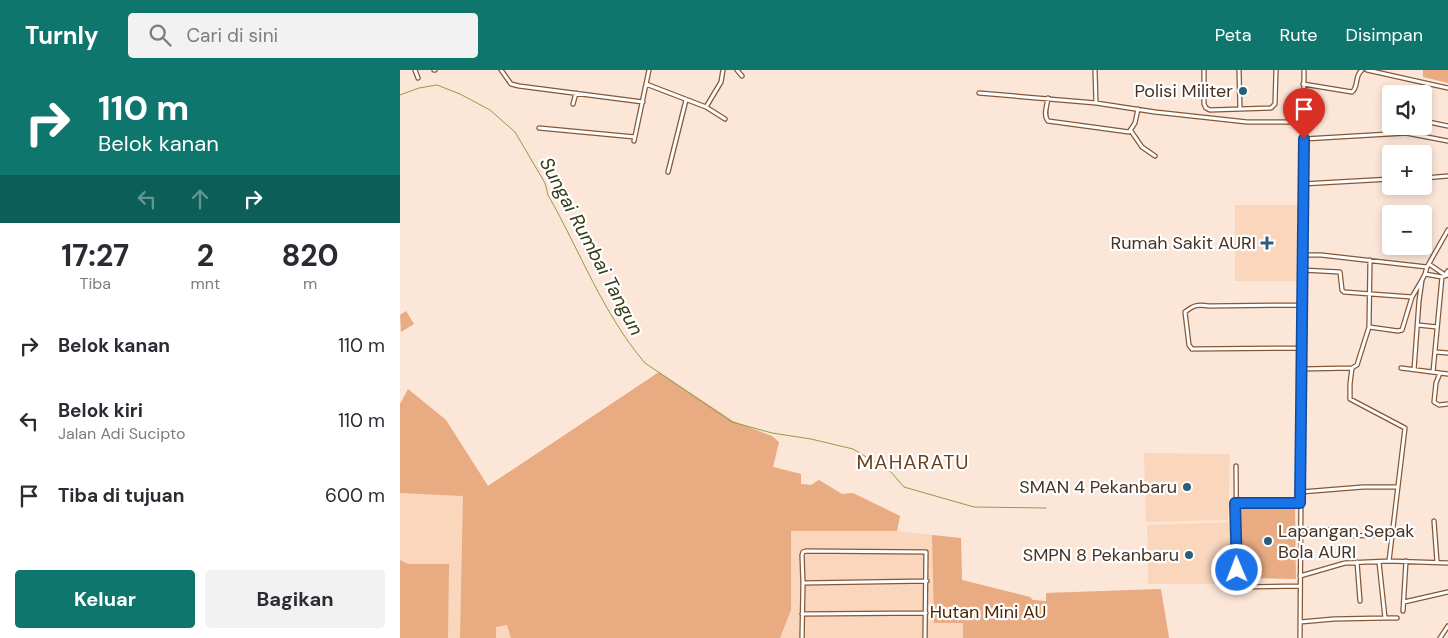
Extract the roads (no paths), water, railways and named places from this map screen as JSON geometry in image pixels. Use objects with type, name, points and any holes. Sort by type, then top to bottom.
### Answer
[{"type":"street","points":[[414,70],[418,78]]},
{"type":"street","points":[[500,70],[507,80],[516,86],[643,102]]},
{"type":"street","points":[[539,128],[634,139],[649,70]]},
{"type":"street","points":[[706,107],[721,82],[724,70]]},
{"type":"street","points":[[737,70],[742,76]]},
{"type":"street","points":[[1095,70],[1096,103]]},
{"type":"street","points":[[1204,70],[1206,108],[1210,110],[1271,108],[1275,104],[1276,70]]},
{"type":"street","points":[[1239,70],[1240,110]]},
{"type":"street","points":[[1300,638],[1304,70]]},
{"type":"street","points":[[1303,84],[1352,92],[1355,89],[1358,74],[1362,70]]},
{"type":"street","points":[[1367,70],[1448,88]]},
{"type":"street","points":[[646,84],[706,107],[725,119]]},
{"type":"street","points":[[573,104],[576,93]]},
{"type":"street","points":[[979,93],[1096,103],[1247,122],[1304,122]]},
{"type":"street","points":[[1048,98],[1046,111],[1046,119],[1048,121],[1132,131]]},
{"type":"street","points":[[668,172],[686,100]]},
{"type":"street","points":[[1138,109],[1132,131],[1140,144],[1155,156]]},
{"type":"street","points":[[1432,123],[1448,126]]},
{"type":"street","points":[[1304,139],[1406,133],[1448,141]]},
{"type":"street","points":[[1432,177],[1448,176]]},
{"type":"street","points":[[1302,184],[1382,180]]},
{"type":"street","points":[[1369,328],[1402,330],[1412,297],[1448,230]]},
{"type":"street","points":[[1302,255],[1321,255],[1428,266],[1438,269],[1445,276]]},
{"type":"street","points":[[1302,369],[1352,368],[1357,365],[1369,328],[1370,260]]},
{"type":"street","points":[[1302,270],[1340,272],[1342,291],[1412,297]]},
{"type":"street","points":[[1433,372],[1437,327],[1445,276],[1448,270]]},
{"type":"street","points":[[1425,274],[1445,276]]},
{"type":"street","points":[[1414,370],[1422,280]]},
{"type":"street","points":[[1302,305],[1209,306],[1198,304],[1185,312],[1189,345],[1192,349],[1302,348]]},
{"type":"street","points":[[1418,325],[1437,327]]},
{"type":"street","points":[[1436,352],[1448,353]]},
{"type":"street","points":[[1352,368],[1350,399],[1404,428],[1389,561]]},
{"type":"street","points":[[1400,368],[1448,374]]},
{"type":"street","points":[[1440,373],[1434,402],[1439,405],[1448,404]]},
{"type":"street","points":[[1236,466],[1237,587],[1300,586]]},
{"type":"street","points":[[1301,492],[1363,487],[1398,487]]},
{"type":"street","points":[[1235,503],[1300,503]]},
{"type":"street","points":[[1434,521],[1437,562]]},
{"type":"street","points":[[1300,530],[1328,530],[1342,536],[1392,535]]},
{"type":"street","points":[[802,638],[802,555],[806,551],[926,552],[925,638]]},
{"type":"street","points":[[1300,576],[1336,564],[1357,562],[1406,561],[1448,563]]},
{"type":"street","points":[[1403,611],[1406,561]]},
{"type":"street","points":[[1357,562],[1360,601]]},
{"type":"street","points":[[1379,562],[1385,618]]},
{"type":"street","points":[[803,583],[927,582]]},
{"type":"street","points":[[1404,602],[1448,592]]},
{"type":"street","points":[[802,614],[926,613]]},
{"type":"street","points":[[1300,622],[1334,619],[1397,618]]},
{"type":"street","points":[[1440,638],[1448,626]]},
{"type":"waterway","name":"Sungai Rumbai Tangun","points":[[400,95],[419,88],[437,85],[460,94],[490,110],[515,132],[545,183],[548,195],[604,303],[630,344],[645,363],[732,422],[772,433],[811,439],[853,449],[890,471],[904,487],[974,507],[1046,508]]},
{"type":"place","name":"Polisi Militer","points":[[1243,91]]},
{"type":"place","name":"Rumah Sakit AURI","points":[[1267,243]]},
{"type":"place","name":"SMAN 4 Pekanbaru","points":[[1187,487]]},
{"type":"place","name":"Lapangan Sepak Bola AURI","points":[[1268,541]]},
{"type":"place","name":"SMPN 8 Pekanbaru","points":[[1189,555]]},
{"type":"district","name":"MAHARATU","points":[[913,462]]},
{"type":"park label","name":"Hutan Mini AU","points":[[988,612]]}]
